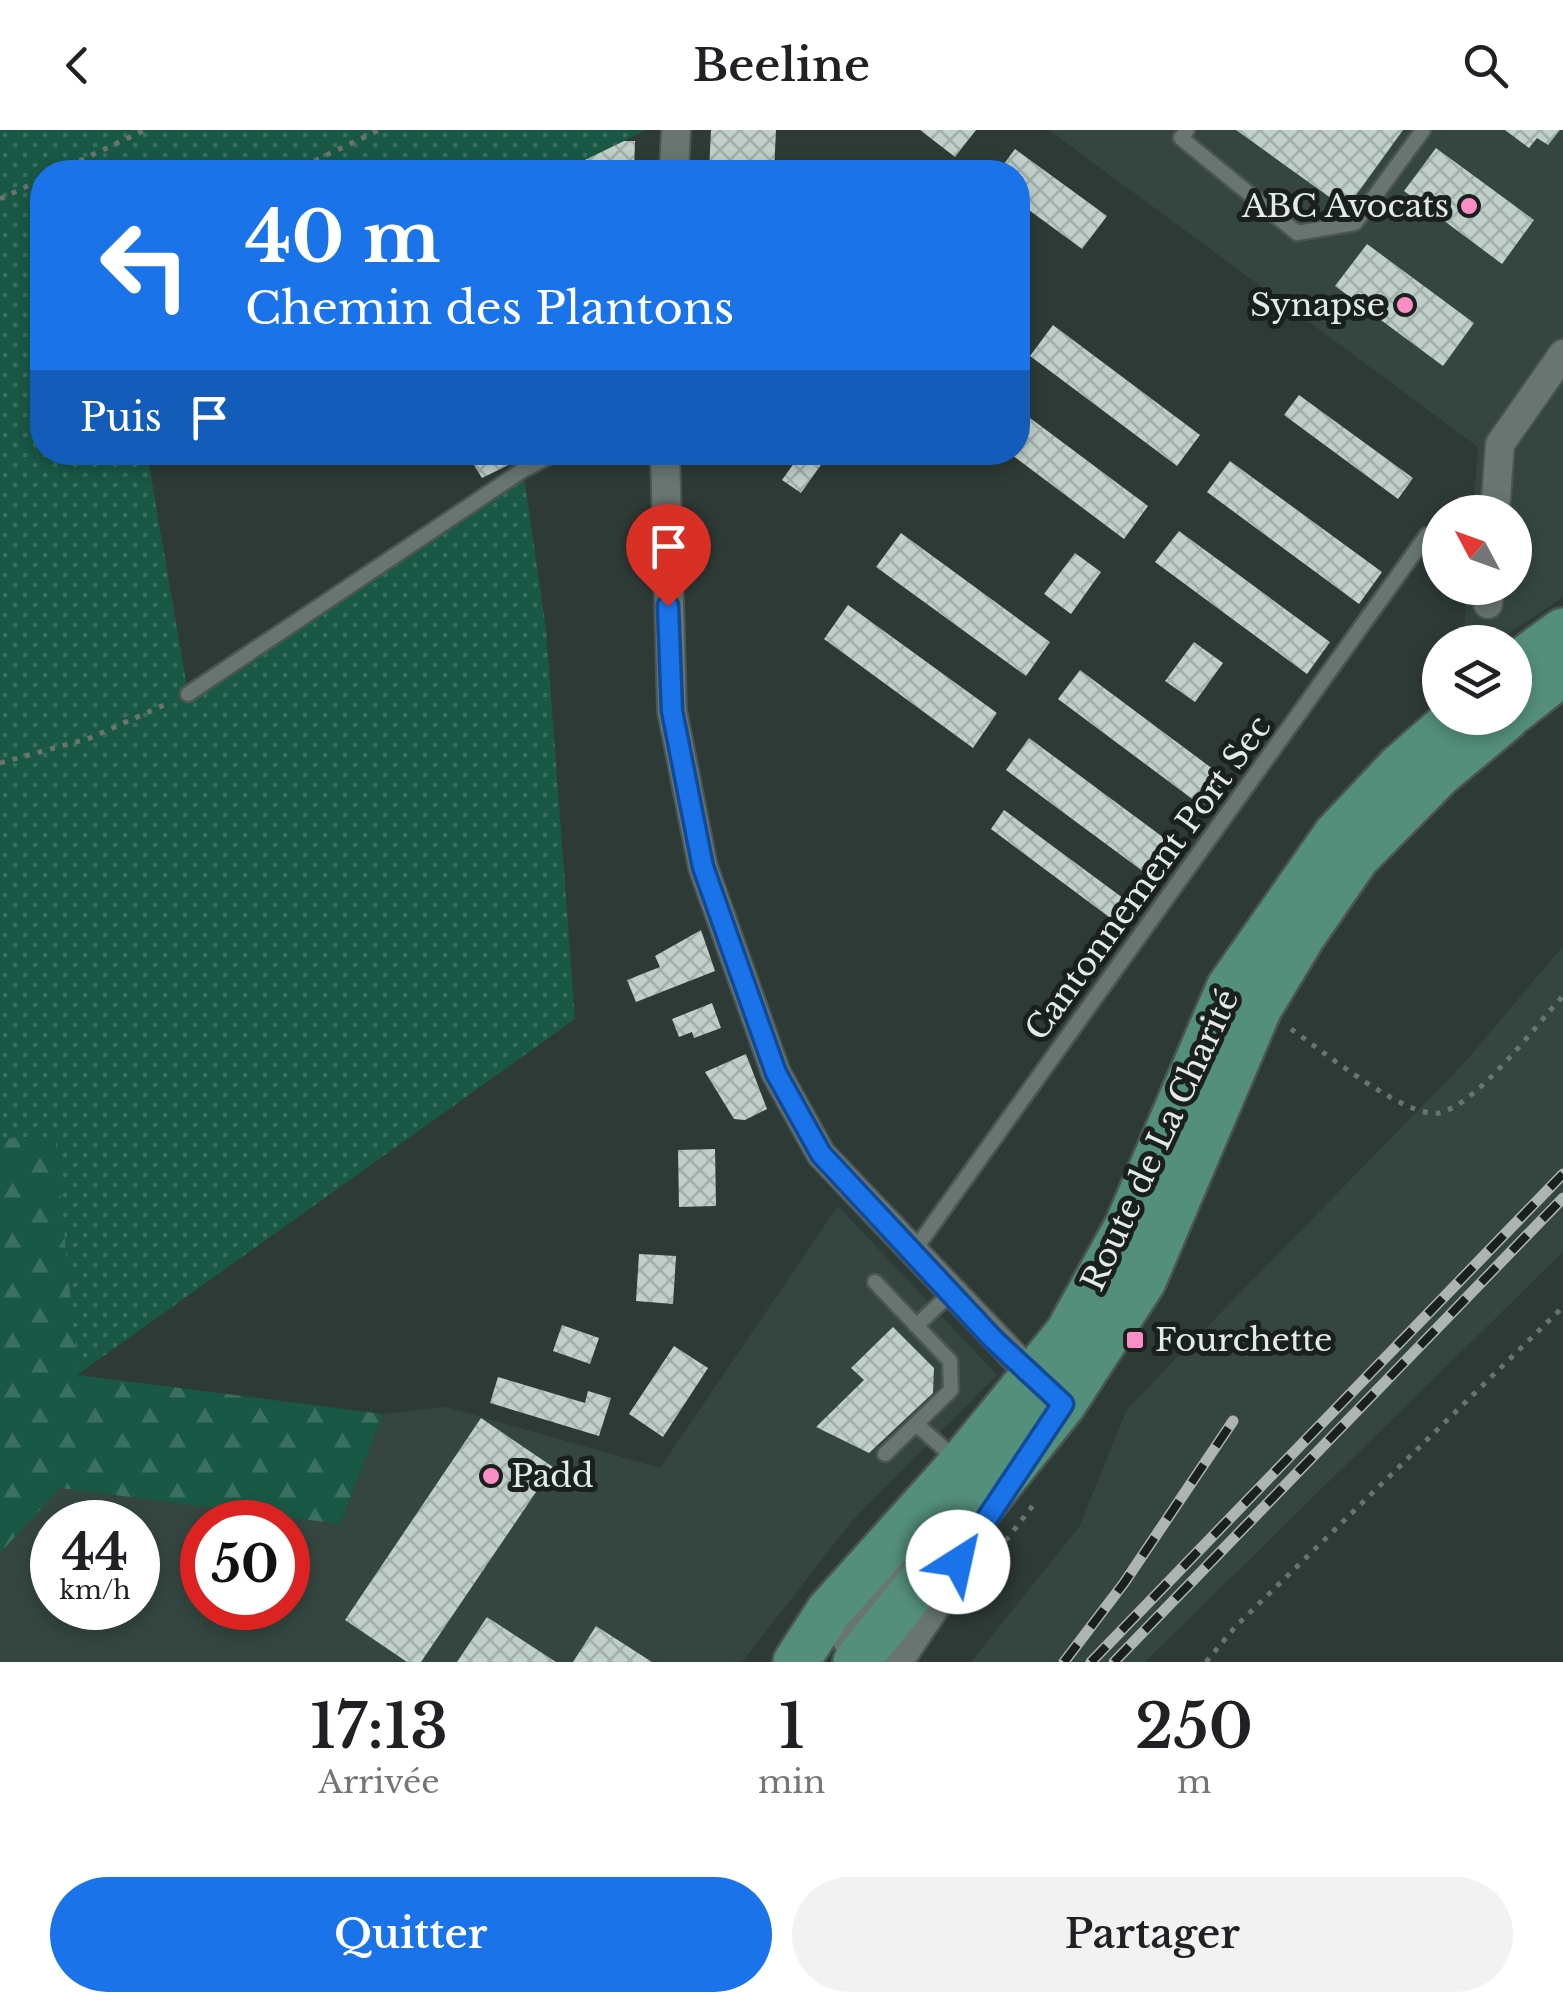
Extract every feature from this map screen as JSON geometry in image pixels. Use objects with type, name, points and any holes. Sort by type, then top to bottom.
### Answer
[{"type":"main road","points":[[1532,654],[1563,631]]},
{"type":"main road","points":[[1532,697],[1563,672]]},
{"type":"main road","name":"Route de La Charité","points":[[796,1662],[830,1611],[961,1464],[1048,1392],[1068,1333],[1126,1226],[1229,988],[1336,836],[1399,768],[1437,735]]},
{"type":"main road","name":"Route de La Charité","points":[[856,1662],[1048,1392],[1143,1282],[1260,1008],[1356,858],[1440,774],[1486,735]]},
{"type":"main road","points":[[890,1662],[1048,1392]]},
{"type":"main road","points":[[838,1662],[961,1464]]},
{"type":"street","points":[[675,160],[676,130]]},
{"type":"street","points":[[1496,495],[1500,444],[1563,354]]},
{"type":"street","points":[[665,465],[672,711],[703,867],[776,1073],[821,1154],[1048,1392]]},
{"type":"lane","points":[[1187,130],[1182,138],[1297,234],[1356,223],[1423,130]]},
{"type":"lane","points":[[188,694],[533,465]]},
{"type":"lane","name":"Cantonnement Port Sec","points":[[913,1252],[1422,542]]},
{"type":"lane","points":[[875,1282],[950,1361],[950,1390],[884,1454]]},
{"type":"lane","points":[[916,1326],[950,1293]]},
{"type":"lane","points":[[916,1424],[961,1464]]},
{"type":"path","points":[[81,160],[145,130]]},
{"type":"path","points":[[315,160],[379,130]]},
{"type":"path","points":[[0,199],[30,185]]},
{"type":"path","points":[[0,763],[90,738],[188,694]]},
{"type":"path","points":[[1260,1008],[1401,1103],[1436,1114],[1464,1102],[1563,996]]},
{"type":"path","points":[[1206,1662],[1247,1616],[1563,1307]]},
{"type":"shaded area","points":[[1049,130],[1563,130],[1563,597],[1521,625],[1464,625],[1466,605],[1532,605],[1532,495],[1474,495],[1478,447]]},
{"type":"shaded area","points":[[1563,946],[1563,1252],[1145,1662],[971,1662],[1079,1527],[1127,1409],[1466,1061]]},
{"type":"shaded area","points":[[838,1206],[997,1375],[852,1521],[742,1662],[0,1662],[0,1553],[30,1520],[30,1630],[160,1630],[160,1501],[180,1503],[180,1630],[310,1630],[310,1520],[340,1524],[383,1414],[447,1407],[660,1468]]},
{"type":"shaded area","points":[[60,1488],[153,1500],[49,1500]]},
{"type":"green space","points":[[0,130],[646,130],[585,160],[30,160],[30,465],[149,465],[188,693],[523,470],[546,629],[575,1019],[77,1375],[55,1138],[0,1138]]},
{"type":"green space","points":[[55,1137],[78,1375],[383,1414],[340,1524],[310,1520],[310,1500],[180,1500],[180,1503],[60,1488],[49,1500],[30,1500],[30,1520],[0,1553],[0,1138]]},
{"type":"building","points":[[711,130],[776,130],[775,160],[710,160]]},
{"type":"building","points":[[920,130],[976,130],[955,157]]},
{"type":"building","points":[[1236,130],[1403,130],[1346,209]]},
{"type":"building","points":[[1505,130],[1560,130],[1548,145],[1537,138],[1529,148]]},
{"type":"building","points":[[624,141],[635,141],[634,160],[585,160]]},
{"type":"building","name":"ABC Avocats","points":[[1436,148],[1534,220],[1502,264],[1404,191]]},
{"type":"building","points":[[1015,149],[1107,216],[1082,249],[1030,211],[1030,160],[1007,160]]},
{"type":"building","name":"Synapse","points":[[1367,244],[1474,323],[1443,366],[1335,286]]},
{"type":"building","points":[[1053,325],[1200,435],[1177,466],[1030,356]]},
{"type":"building","points":[[1299,395],[1413,478],[1398,499],[1284,415]]},
{"type":"building","points":[[1030,418],[1148,506],[1124,539],[1025,465],[1030,465]]},
{"type":"building","points":[[1230,461],[1382,572],[1359,604],[1207,492]]},
{"type":"building","points":[[474,465],[508,465],[482,478]]},
{"type":"building","points":[[793,465],[821,465],[801,493],[782,480]]},
{"type":"building","points":[[1179,531],[1330,642],[1307,674],[1155,562]]},
{"type":"building","points":[[901,533],[1050,642],[1026,676],[876,567]]},
{"type":"building","points":[[1075,553],[1101,572],[1071,614],[1044,594]]},
{"type":"building","points":[[848,605],[997,713],[973,748],[824,639]]},
{"type":"building","points":[[1194,642],[1223,663],[1195,702],[1165,681]]},
{"type":"building","points":[[1080,670],[1229,781],[1207,810],[1058,699]]},
{"type":"building","points":[[1029,738],[1179,849],[1156,881],[1006,770]]},
{"type":"building","points":[[1004,810],[1127,901],[1113,920],[991,829]]},
{"type":"building","points":[[701,930],[715,971],[636,1002],[627,980],[660,967],[655,956]]},
{"type":"building","points":[[712,1003],[721,1028],[694,1038],[692,1032],[679,1037],[672,1019]]},
{"type":"building","points":[[746,1054],[767,1109],[745,1120],[734,1119],[705,1072]]},
{"type":"building","points":[[715,1149],[716,1206],[679,1207],[678,1150]]},
{"type":"building","points":[[639,1254],[676,1256],[673,1304],[636,1301]]},
{"type":"building","points":[[562,1325],[599,1338],[590,1364],[553,1351]]},
{"type":"building","points":[[893,1327],[934,1368],[933,1393],[869,1453],[816,1427],[864,1380],[851,1368]]},
{"type":"building","points":[[674,1346],[708,1368],[663,1437],[629,1414]]},
{"type":"building","points":[[498,1377],[585,1403],[588,1391],[611,1398],[599,1436],[490,1403]]},
{"type":"building","points":[[481,1418],[553,1467],[421,1662],[407,1662],[345,1620]]},
{"type":"building","points":[[487,1617],[556,1662],[457,1662]]},
{"type":"building","points":[[596,1626],[652,1662],[573,1662]]},
{"type":"railway","points":[[1091,1662],[1563,1174]]},
{"type":"railway","points":[[1114,1662],[1563,1198]]},
{"type":"railway","points":[[1064,1662],[1124,1583],[1233,1421]]},
{"type":"place","name":"ABC Avocats","points":[[1469,206]]},
{"type":"place","name":"Synapse","points":[[1405,305]]},
{"type":"place","name":"Fourchette","points":[[1135,1340]]},
{"type":"place","name":"Padd","points":[[491,1476]]},
{"type":"route","points":[[668,606],[672,711],[703,867],[776,1073],[821,1154],[994,1340],[1063,1404],[958,1562]]}]
